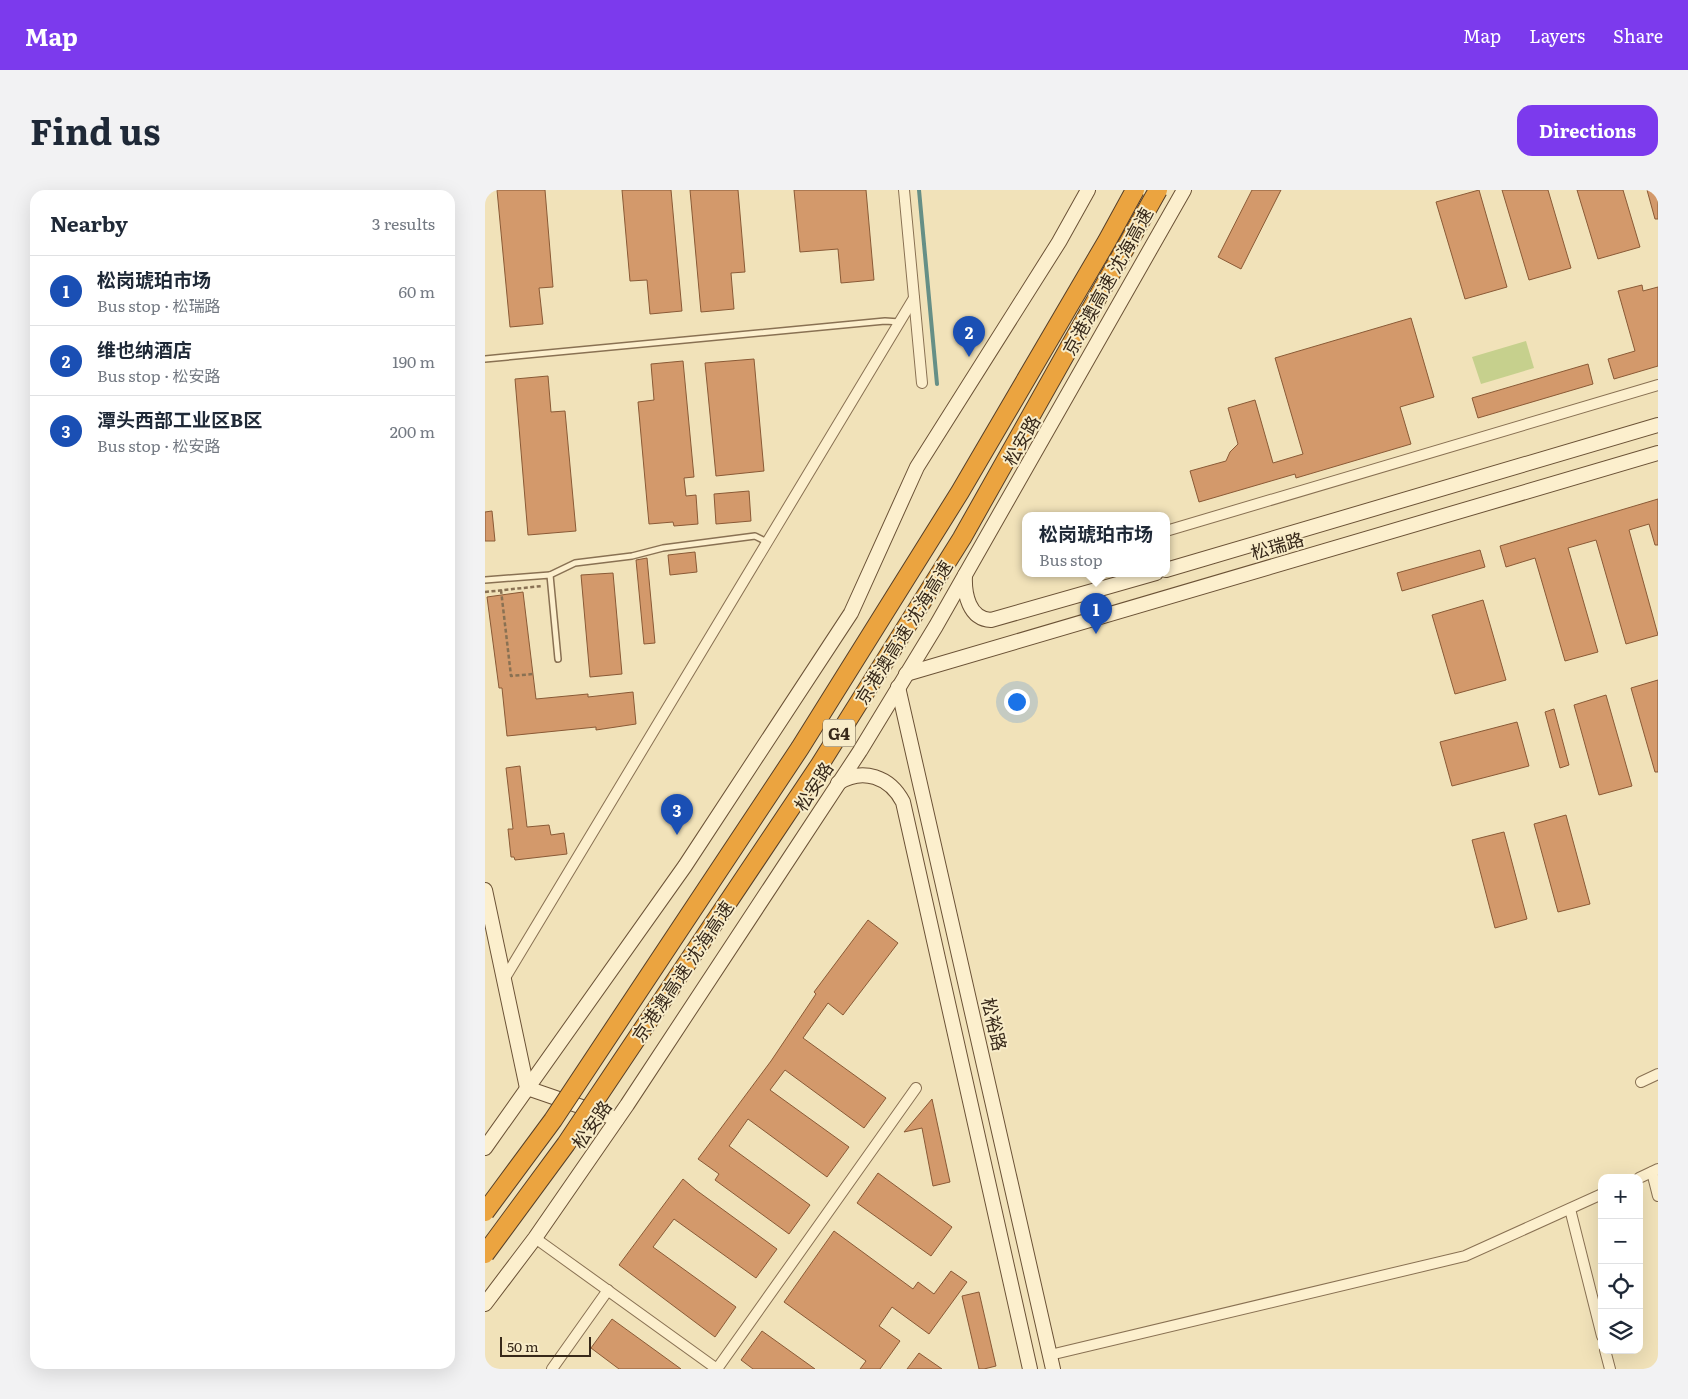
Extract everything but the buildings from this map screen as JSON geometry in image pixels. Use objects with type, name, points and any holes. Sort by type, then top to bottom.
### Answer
[{"type":"highway","name":"京港澳高速 沈海高速","points":[[485,1212],[553,1120],[800,748],[960,492],[1135,190]]},
{"type":"highway","name":"京港澳高速 沈海高速","points":[[485,1254],[566,1144],[819,766],[963,538],[1158,190]]},
{"type":"street","points":[[904,190],[923,383]]},
{"type":"street","points":[[485,1148],[685,866],[851,613],[917,467],[1059,242],[1088,190]]},
{"type":"street","name":"松安路","points":[[485,1304],[535,1238],[617,1119],[838,784],[899,687],[965,575],[1184,190]]},
{"type":"street","points":[[505,978],[915,298]]},
{"type":"street","points":[[1170,530],[1658,384]]},
{"type":"street","name":"松瑞路","points":[[1170,569],[1658,425]]},
{"type":"street","name":"松瑞路","points":[[906,674],[1658,453]]},
{"type":"street","points":[[965,575],[965,588],[972,609],[980,618],[991,620],[1142,577]]},
{"type":"street","name":"松裕路","points":[[899,687],[1052,1362]]},
{"type":"street","points":[[838,784],[854,776],[881,778],[893,787],[903,802],[1030,1369]]},
{"type":"street","points":[[485,890],[527,1088]]},
{"type":"street","points":[[1641,1082],[1658,1074]]},
{"type":"street","points":[[527,1088],[617,1119]]},
{"type":"street","points":[[535,1238],[717,1369],[916,1088]]},
{"type":"street","points":[[1643,1176],[1655,1170],[1658,1196]]},
{"type":"street","points":[[1052,1362],[1465,1256],[1598,1196]]},
{"type":"street","points":[[1570,1209],[1598,1320]]},
{"type":"street","points":[[553,1369],[608,1290]]},
{"type":"street","points":[[1606,1354],[1610,1369]]},
{"type":"lane","points":[[485,359],[885,321],[900,322]]},
{"type":"lane","points":[[485,580],[550,575],[575,563],[632,556],[663,548],[755,536],[767,542]]},
{"type":"lane","points":[[550,575],[558,659]]},
{"type":"path","points":[[485,592],[542,586]]},
{"type":"path","points":[[501,590],[511,676],[533,674]]},
{"type":"green space","points":[[1526,341],[1534,368],[1481,384],[1472,357]]},
{"type":"waterway","points":[[919,190],[937,384]]},
{"type":"place","name":"维也纳酒店","points":[[969,357]]},
{"type":"place","name":"松岗琥珀市场","points":[[1096,634]]},
{"type":"place","name":"潭头西部工业区B区","points":[[677,835]]}]
